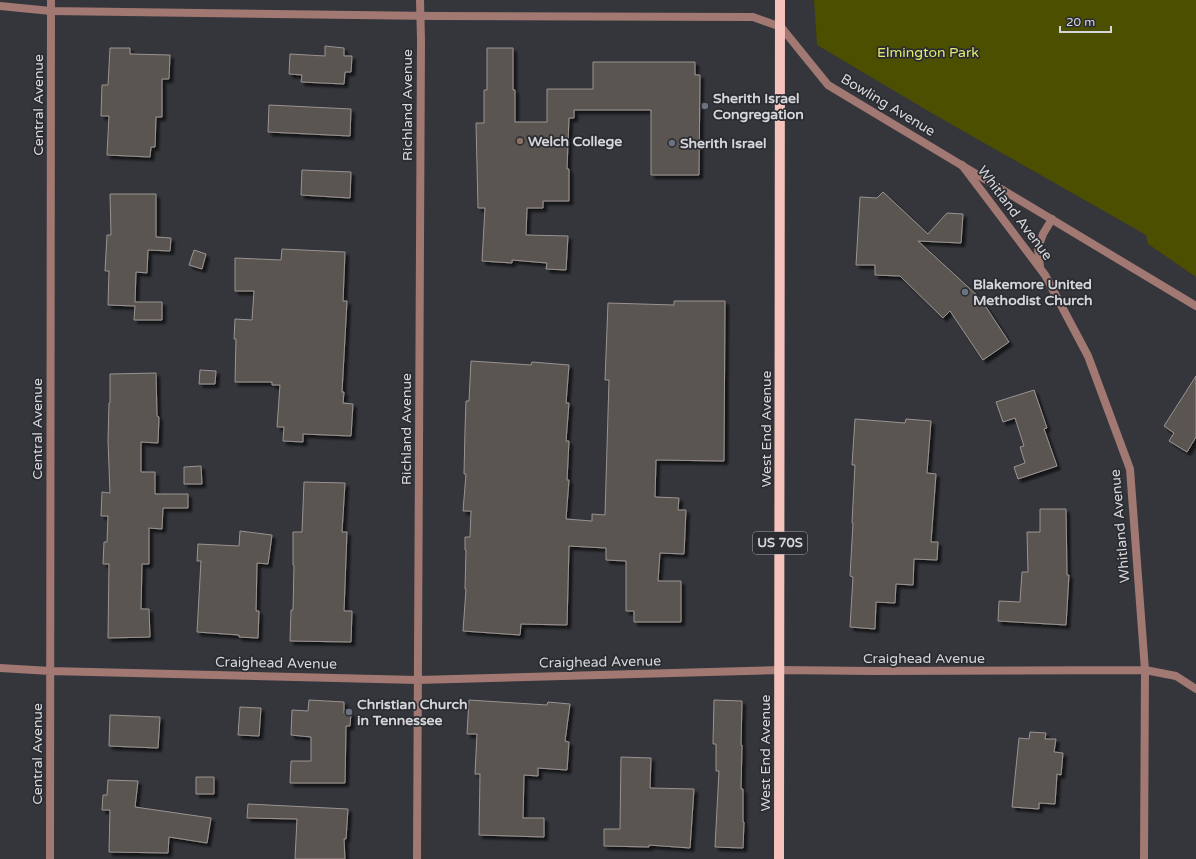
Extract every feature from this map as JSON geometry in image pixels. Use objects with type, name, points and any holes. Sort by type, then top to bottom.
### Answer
[{"type":"main road","name":"West End Avenue","points":[[779,859],[780,0]]},
{"type":"street","name":"Central Avenue","points":[[50,859],[51,0]]},
{"type":"street","name":"Richland Avenue","points":[[416,859],[420,0]]},
{"type":"street","points":[[0,6],[51,11],[421,16],[753,17],[781,27]]},
{"type":"street","name":"Bowling Avenue","points":[[781,27],[828,85],[1196,306]]},
{"type":"street","name":"Whitland Avenue","points":[[962,165],[1045,275],[1088,356],[1130,469],[1145,670],[1144,859]]},
{"type":"street","points":[[1040,268],[1038,248],[1043,234],[1052,219]]},
{"type":"street","name":"Craighead Avenue","points":[[0,668],[50,671],[417,680],[779,670],[1145,670],[1176,676],[1196,689]]},
{"type":"green space","name":"Elmington Park","points":[[814,0],[1196,0],[1196,277],[1148,244],[1146,235],[935,115],[817,45]]},
{"type":"building","points":[[325,46],[344,48],[344,56],[352,56],[351,72],[345,72],[344,84],[301,82],[302,75],[289,74],[290,54],[325,56]]},
{"type":"building","points":[[110,48],[130,48],[130,54],[170,55],[169,79],[162,79],[162,117],[156,117],[155,147],[151,147],[150,157],[107,155],[109,116],[101,116],[102,85],[108,85]]},
{"type":"building","points":[[487,48],[513,48],[515,122],[547,122],[547,89],[593,89],[593,62],[695,62],[695,75],[700,75],[699,175],[651,175],[651,110],[574,110],[574,118],[569,118],[567,169],[569,169],[569,201],[543,201],[543,208],[527,208],[526,235],[568,236],[566,270],[546,269],[547,263],[512,260],[512,263],[482,261],[485,208],[478,208],[476,123],[484,123],[484,90],[487,90]]},
{"type":"building","points":[[269,105],[351,109],[350,136],[268,132]]},
{"type":"building","points":[[302,170],[351,172],[350,198],[301,195]]},
{"type":"building","points":[[883,192],[928,234],[947,213],[963,214],[961,243],[918,241],[980,298],[1009,342],[983,360],[950,311],[943,318],[900,276],[875,275],[875,265],[856,265],[860,197],[877,198]]},
{"type":"building","points":[[110,194],[156,194],[156,237],[171,238],[170,251],[148,250],[147,273],[136,272],[135,302],[162,302],[162,320],[134,320],[135,306],[108,305],[109,271],[105,271],[107,235],[111,235]]},
{"type":"building","points":[[282,249],[345,252],[343,301],[347,301],[342,392],[344,392],[343,403],[353,404],[351,436],[303,434],[303,442],[283,441],[284,427],[277,427],[280,385],[272,385],[272,382],[235,382],[235,319],[252,320],[254,291],[235,291],[235,258],[281,260]]},
{"type":"building","points":[[194,250],[206,254],[202,269],[189,265]]},
{"type":"building","points":[[674,301],[725,301],[724,461],[656,460],[655,497],[679,498],[678,510],[686,510],[684,554],[660,553],[658,581],[681,581],[681,622],[634,622],[634,611],[626,611],[626,561],[606,560],[606,548],[569,546],[567,625],[521,624],[520,635],[463,631],[466,589],[465,537],[470,537],[471,511],[463,511],[466,474],[464,474],[466,401],[469,401],[471,361],[531,365],[532,362],[569,365],[566,403],[569,403],[566,441],[569,441],[567,480],[569,480],[566,519],[592,521],[592,514],[605,515],[609,380],[605,380],[608,303],[674,305]]},
{"type":"building","points":[[200,370],[216,371],[215,384],[199,384]]},
{"type":"building","points":[[156,373],[157,416],[159,417],[158,443],[141,442],[141,472],[155,472],[155,494],[188,494],[188,508],[163,508],[162,529],[149,528],[149,564],[142,564],[141,609],[149,609],[150,637],[108,638],[109,564],[103,564],[104,542],[107,542],[108,516],[101,516],[102,492],[110,493],[108,441],[110,374]]},
{"type":"building","points":[[1196,376],[1196,437],[1187,452],[1169,441],[1174,433],[1164,426]]},
{"type":"building","points":[[1034,390],[1047,428],[1044,429],[1057,466],[1018,479],[1014,467],[1025,463],[1020,447],[1024,446],[1015,418],[1003,422],[996,402]]},
{"type":"building","points":[[855,419],[905,423],[906,419],[931,421],[927,473],[936,474],[931,542],[938,542],[937,560],[914,559],[913,585],[896,584],[895,603],[876,602],[875,629],[850,627],[853,577],[850,576],[855,465],[852,465]]},
{"type":"building","points":[[201,466],[202,484],[184,484],[184,467]]},
{"type":"building","points":[[304,482],[345,483],[342,532],[347,532],[344,611],[352,611],[351,642],[290,641],[291,610],[293,610],[293,532],[302,532]]},
{"type":"building","points":[[1040,509],[1066,509],[1067,575],[1069,575],[1066,625],[998,621],[999,601],[1020,602],[1022,572],[1028,572],[1027,532],[1040,532]]},
{"type":"building","points":[[240,531],[272,535],[268,564],[257,563],[256,611],[259,611],[258,638],[197,632],[201,561],[197,561],[198,544],[239,546]]},
{"type":"building","points":[[309,700],[344,702],[344,713],[351,713],[350,726],[346,726],[345,783],[290,783],[291,761],[311,761],[311,737],[291,735],[292,710],[308,711]]},
{"type":"building","points":[[469,700],[547,705],[548,702],[570,704],[565,741],[569,742],[567,770],[538,768],[538,776],[524,775],[523,818],[544,818],[544,837],[479,835],[480,774],[475,774],[477,734],[467,734]]},
{"type":"building","points":[[714,700],[742,701],[741,789],[743,789],[743,848],[715,847],[719,771],[716,771],[716,744],[713,744]]},
{"type":"building","points":[[240,707],[261,708],[259,736],[238,735]]},
{"type":"building","points":[[110,715],[160,717],[158,748],[109,746]]},
{"type":"building","points":[[1030,732],[1046,733],[1045,739],[1056,739],[1054,752],[1063,753],[1061,775],[1057,774],[1055,804],[1039,803],[1039,809],[1012,807],[1019,738],[1029,739]]},
{"type":"building","points":[[621,757],[651,758],[650,788],[694,789],[690,848],[649,845],[649,847],[604,846],[604,829],[620,829]]},
{"type":"building","points":[[196,777],[214,777],[214,794],[196,794]]},
{"type":"building","points":[[108,780],[138,781],[135,807],[211,818],[207,843],[169,837],[168,853],[109,852],[110,810],[102,810],[103,795],[107,795]]},
{"type":"building","points":[[248,804],[348,809],[346,839],[344,839],[345,859],[295,859],[297,819],[247,818]]},
{"type":"place","name":"Sherith Israel Congregation","points":[[705,106]]},
{"type":"place","name":"Welch College","points":[[520,141]]},
{"type":"place","name":"Sherith Israel","points":[[672,143]]},
{"type":"place","name":"Blakemore United Methodist Church","points":[[965,292]]},
{"type":"place","name":"Christian Church in Tennessee","points":[[349,712]]}]
